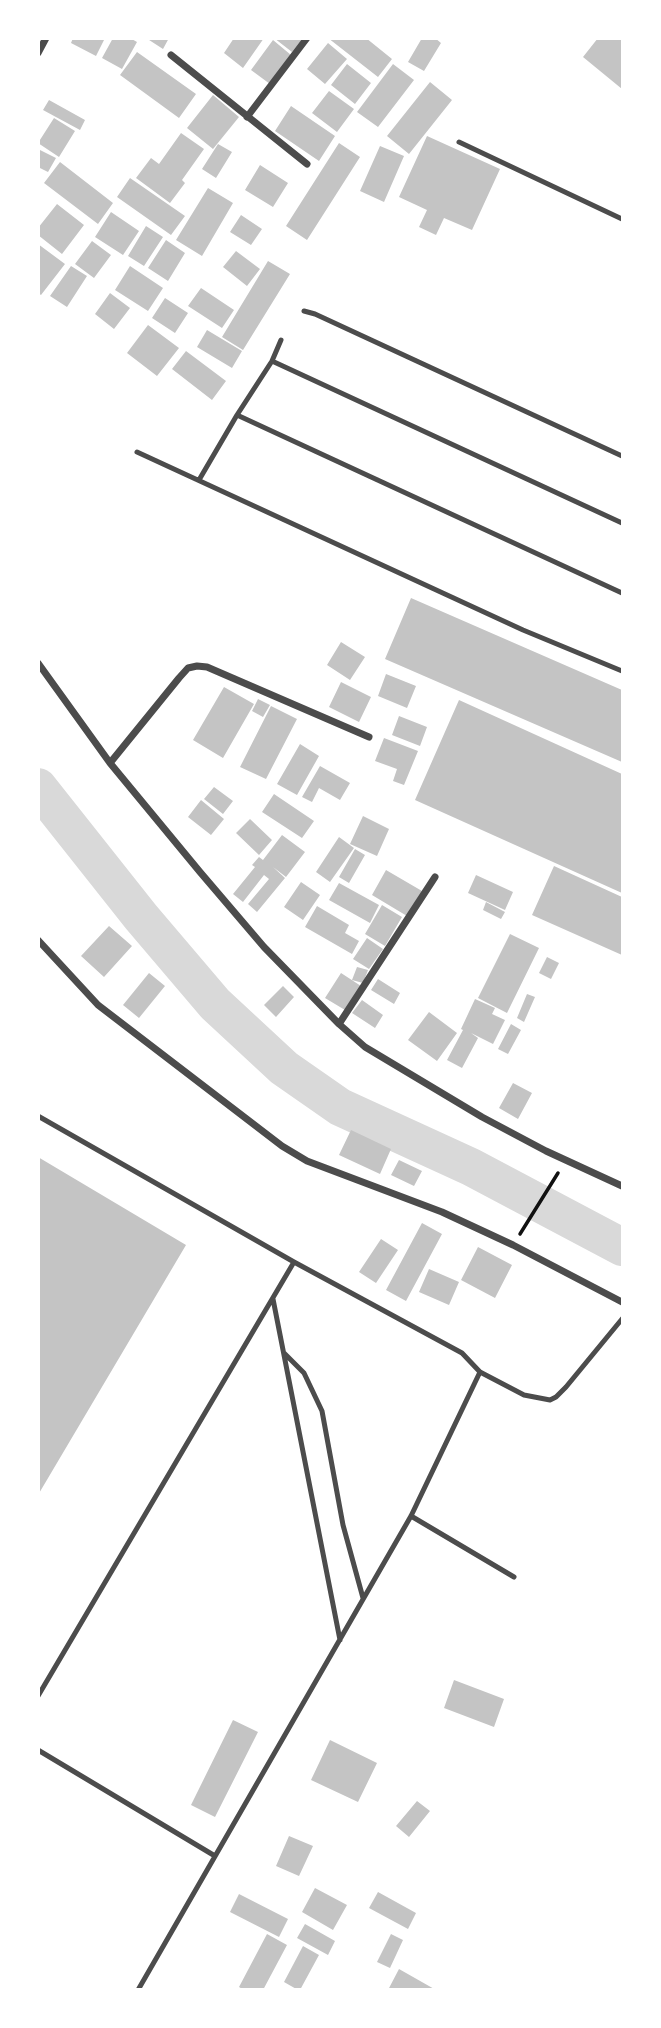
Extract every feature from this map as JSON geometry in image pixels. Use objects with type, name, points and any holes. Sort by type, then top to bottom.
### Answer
[{"type":"street","points":[[38,53],[46,38]]},
{"type":"street","points":[[247,117],[307,38]]},
{"type":"street","points":[[171,55],[307,164]]},
{"type":"street","points":[[38,663],[110,763],[264,947],[339,1024],[386,1061],[482,1117],[546,1151],[622,1186]]},
{"type":"street","points":[[110,763],[179,678],[188,668],[197,666],[207,667],[256,687],[369,737]]},
{"type":"street","points":[[339,1024],[435,877]]},
{"type":"street","points":[[38,940],[98,1005],[282,1146],[307,1161],[442,1212],[513,1245],[622,1302]]},
{"type":"lane","points":[[458,142],[622,219]]},
{"type":"lane","points":[[304,311],[328,319],[622,456]]},
{"type":"lane","points":[[199,480],[272,361],[281,340]]},
{"type":"lane","points":[[272,361],[622,523]]},
{"type":"lane","points":[[237,415],[622,593]]},
{"type":"lane","points":[[137,452],[523,630],[622,671]]},
{"type":"lane","points":[[38,1116],[294,1262],[462,1353],[480,1372],[524,1395],[550,1399],[556,1397],[622,1319]]},
{"type":"lane","points":[[38,1696],[294,1262]]},
{"type":"lane","points":[[273,1298],[340,1640]]},
{"type":"lane","points":[[284,1353],[304,1373],[323,1411],[343,1525],[363,1599]]},
{"type":"lane","points":[[138,1990],[411,1516],[480,1372]]},
{"type":"lane","points":[[411,1516],[514,1577]]},
{"type":"lane","points":[[38,1750],[215,1856]]},
{"type":"path","points":[[530,1219],[554,1179]]},
{"type":"building","points":[[73,38],[105,38],[96,56],[71,43]]},
{"type":"building","points":[[113,38],[130,38],[137,42],[122,69],[102,58]]},
{"type":"building","points":[[146,38],[169,38],[163,49]]},
{"type":"building","points":[[234,38],[264,38],[243,68],[224,53]]},
{"type":"building","points":[[274,38],[303,38],[292,52]]},
{"type":"building","points":[[328,38],[366,38],[392,59],[378,77]]},
{"type":"building","points":[[422,38],[435,38],[441,43],[424,71],[408,62]]},
{"type":"building","points":[[598,38],[622,38],[622,89],[583,57]]},
{"type":"building","points":[[273,40],[291,55],[270,84],[251,70]]},
{"type":"building","points":[[328,43],[347,59],[325,84],[307,69]]},
{"type":"building","points":[[137,52],[196,94],[179,118],[120,75]]},
{"type":"building","points":[[347,64],[371,83],[355,104],[331,85]]},
{"type":"building","points":[[393,64],[414,80],[378,127],[357,112]]},
{"type":"building","points":[[430,82],[452,100],[409,154],[387,136]]},
{"type":"building","points":[[329,91],[354,109],[337,132],[312,113]]},
{"type":"building","points":[[213,95],[239,117],[213,149],[187,128]]},
{"type":"building","points":[[49,100],[85,120],[80,130],[43,110]]},
{"type":"building","points":[[291,106],[335,136],[319,161],[275,131]]},
{"type":"building","points":[[54,118],[75,131],[59,157],[38,143]]},
{"type":"building","points":[[181,133],[204,149],[170,203],[136,178],[151,158],[159,164]]},
{"type":"building","points":[[427,136],[500,169],[472,230],[444,218],[436,235],[419,227],[427,210],[399,197]]},
{"type":"building","points":[[339,143],[360,157],[307,240],[286,226]]},
{"type":"building","points":[[218,144],[232,152],[216,178],[202,169]]},
{"type":"building","points":[[380,146],[404,156],[384,202],[360,191]]},
{"type":"building","points":[[38,149],[56,158],[48,172],[38,167]]},
{"type":"building","points":[[60,162],[113,203],[98,224],[44,183]]},
{"type":"building","points":[[260,165],[288,183],[273,207],[245,190]]},
{"type":"building","points":[[130,178],[185,216],[171,235],[117,197]]},
{"type":"building","points":[[208,188],[233,203],[202,256],[176,240]]},
{"type":"building","points":[[57,204],[84,225],[62,254],[38,235],[38,228]]},
{"type":"building","points":[[111,212],[139,231],[123,255],[95,237]]},
{"type":"building","points":[[241,215],[262,229],[251,245],[230,232]]},
{"type":"building","points":[[146,226],[163,237],[144,266],[128,256]]},
{"type":"building","points":[[166,240],[185,253],[168,281],[148,268]]},
{"type":"building","points":[[92,241],[111,255],[94,278],[75,264]]},
{"type":"building","points":[[38,244],[65,264],[41,295],[38,293]]},
{"type":"building","points":[[236,251],[260,269],[247,286],[223,267]]},
{"type":"building","points":[[268,261],[290,274],[243,350],[222,337]]},
{"type":"building","points":[[71,266],[87,276],[67,307],[50,296]]},
{"type":"building","points":[[130,266],[163,288],[148,311],[115,290]]},
{"type":"building","points":[[201,288],[234,310],[222,328],[188,306]]},
{"type":"building","points":[[110,293],[130,308],[114,329],[95,314]]},
{"type":"building","points":[[165,298],[188,313],[175,333],[152,318]]},
{"type":"building","points":[[148,325],[179,348],[157,376],[127,353]]},
{"type":"building","points":[[207,330],[242,351],[232,368],[197,347]]},
{"type":"building","points":[[186,351],[226,381],[212,400],[172,369]]},
{"type":"building","points":[[411,598],[622,690],[622,762],[385,659]]},
{"type":"building","points":[[341,642],[365,657],[350,680],[327,665]]},
{"type":"building","points":[[386,674],[416,686],[407,708],[378,696]]},
{"type":"building","points":[[341,682],[371,697],[359,722],[329,707]]},
{"type":"building","points":[[224,687],[254,704],[223,758],[193,740]]},
{"type":"building","points":[[258,699],[270,705],[263,717],[252,711]]},
{"type":"building","points":[[459,700],[622,774],[622,893],[415,800]]},
{"type":"building","points":[[271,706],[297,719],[266,779],[240,767]]},
{"type":"building","points":[[399,716],[427,727],[420,746],[392,735]]},
{"type":"building","points":[[384,738],[418,751],[404,785],[393,781],[397,769],[375,761]]},
{"type":"building","points":[[300,744],[319,756],[297,795],[277,784]]},
{"type":"building","points":[[320,766],[350,783],[340,800],[319,788],[312,802],[302,797]]},
{"type":"building","points":[[214,787],[233,801],[223,814],[204,799]]},
{"type":"building","points":[[274,794],[314,821],[302,838],[262,812]]},
{"type":"building","points":[[201,800],[224,819],[211,835],[188,817]]},
{"type":"building","points":[[363,816],[389,829],[377,856],[350,844]]},
{"type":"building","points":[[250,819],[272,840],[259,855],[236,833]]},
{"type":"building","points":[[282,835],[305,852],[286,877],[273,867],[285,878],[257,912],[248,904],[269,879],[264,875],[243,902],[233,894],[255,867],[252,865],[259,857],[263,860]]},
{"type":"building","points":[[339,837],[354,848],[330,882],[316,872]]},
{"type":"building","points":[[355,849],[365,855],[349,883],[339,877]]},
{"type":"building","points":[[554,866],[622,897],[622,955],[532,915]]},
{"type":"building","points":[[386,870],[422,891],[407,916],[372,895]]},
{"type":"building","points":[[476,875],[513,892],[505,910],[468,893]]},
{"type":"building","points":[[301,882],[320,895],[303,920],[284,907]]},
{"type":"building","points":[[339,883],[379,905],[370,923],[329,900]]},
{"type":"building","points":[[486,902],[505,912],[501,919],[483,910]]},
{"type":"building","points":[[382,905],[402,917],[385,946],[365,934]]},
{"type":"building","points":[[317,906],[349,925],[345,933],[359,941],[352,954],[305,927]]},
{"type":"building","points":[[109,926],[132,946],[104,977],[81,956]]},
{"type":"building","points":[[510,934],[539,948],[507,1013],[478,998]]},
{"type":"building","points":[[367,938],[383,949],[369,969],[353,959]]},
{"type":"building","points":[[547,957],[559,963],[551,979],[539,973]]},
{"type":"building","points":[[357,967],[368,970],[363,983],[352,980]]},
{"type":"building","points":[[149,973],[165,986],[139,1018],[123,1005]]},
{"type":"building","points":[[341,973],[361,986],[345,1010],[325,998]]},
{"type":"building","points":[[378,979],[400,993],[394,1004],[371,990]]},
{"type":"building","points":[[283,986],[294,997],[276,1017],[264,1005]]},
{"type":"building","points":[[527,994],[535,997],[524,1022],[517,1018]]},
{"type":"building","points":[[475,999],[495,1008],[492,1014],[505,1020],[493,1044],[471,1033],[478,1038],[462,1068],[447,1060]]},
{"type":"building","points":[[362,1000],[383,1015],[375,1028],[352,1013]]},
{"type":"building","points":[[429,1012],[457,1033],[437,1061],[408,1040]]},
{"type":"building","points":[[511,1024],[521,1030],[508,1054],[498,1049]]},
{"type":"building","points":[[513,1083],[532,1093],[518,1119],[499,1108]]},
{"type":"building","points":[[351,1130],[391,1149],[380,1174],[339,1155]]},
{"type":"building","points":[[38,1157],[186,1245],[38,1495]]},
{"type":"building","points":[[399,1160],[422,1171],[414,1186],[391,1175]]},
{"type":"building","points":[[422,1223],[442,1234],[406,1301],[386,1290]]},
{"type":"building","points":[[381,1239],[398,1250],[376,1283],[359,1272]]},
{"type":"building","points":[[478,1247],[512,1265],[495,1298],[461,1280]]},
{"type":"building","points":[[429,1269],[459,1282],[449,1305],[419,1292]]},
{"type":"building","points":[[454,1680],[504,1699],[494,1727],[444,1708]]},
{"type":"building","points":[[233,1720],[258,1732],[215,1817],[191,1805]]},
{"type":"building","points":[[330,1740],[377,1763],[358,1802],[311,1780]]},
{"type":"building","points":[[417,1801],[430,1811],[409,1837],[396,1826]]},
{"type":"building","points":[[289,1836],[313,1846],[299,1876],[276,1866]]},
{"type":"building","points":[[315,1888],[347,1905],[333,1930],[302,1912]]},
{"type":"building","points":[[378,1892],[416,1913],[408,1929],[369,1908]]},
{"type":"building","points":[[239,1894],[288,1919],[279,1937],[230,1912]]},
{"type":"building","points":[[305,1924],[335,1941],[328,1955],[297,1938]]},
{"type":"building","points":[[267,1934],[287,1945],[263,1990],[244,1990],[239,1987]]},
{"type":"building","points":[[391,1934],[403,1940],[390,1968],[377,1962]]},
{"type":"building","points":[[303,1946],[319,1955],[298,1990],[284,1982]]},
{"type":"building","points":[[399,1969],[436,1990],[388,1990]]},
{"type":"waterway","points":[[38,787],[141,917],[215,1004],[284,1068],[340,1107],[471,1167],[622,1247]]}]
